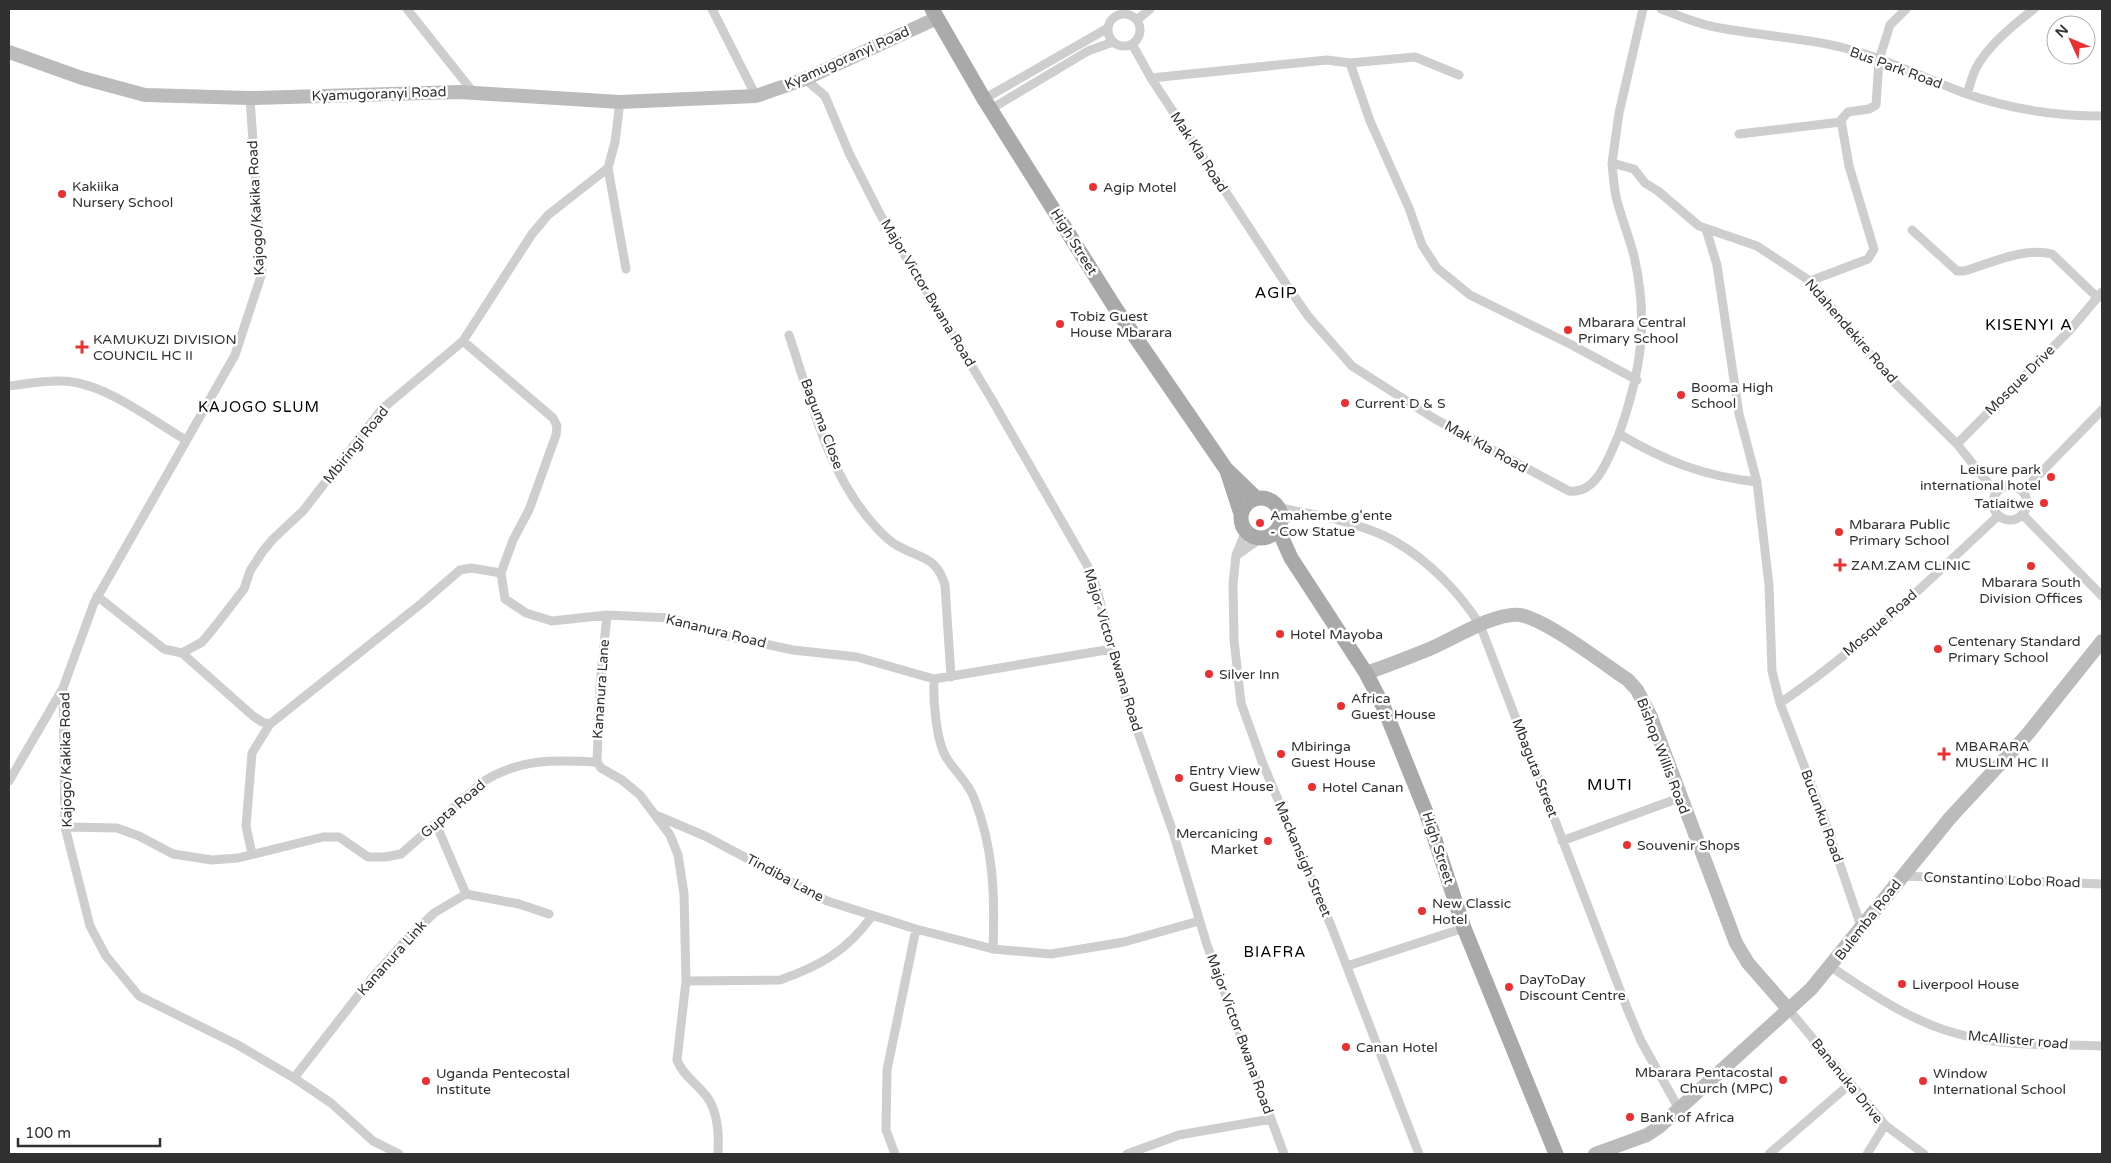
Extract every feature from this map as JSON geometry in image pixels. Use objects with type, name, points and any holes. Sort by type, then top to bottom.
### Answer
[{"type":"main road","name":"Kyamugoranyi Road","points":[[9,52],[82,78],[145,95],[250,98],[473,92],[620,102],[756,96],[806,79],[935,13]]},
{"type":"main road","name":"High Street","points":[[935,13],[988,104],[1114,306],[1226,470],[1256,498]]},
{"type":"main road","name":"High Street","points":[[1226,470],[1241,514]]},
{"type":"main road","points":[[1256,498],[1269,499],[1279,519],[1262,538],[1246,531],[1242,523],[1241,514],[1244,507],[1256,498]]},
{"type":"main road","name":"High Street","points":[[1279,519],[1291,558],[1366,673],[1384,708],[1426,812],[1464,928],[1555,1154]]},
{"type":"main road","name":"High Street","points":[[1262,538],[1291,558]]},
{"type":"main road","name":"Bishop Willis Road","points":[[1366,673],[1428,650],[1480,625],[1506,616],[1522,615],[1548,628],[1628,680],[1637,690],[1650,717],[1679,798],[1736,943],[1748,963],[1789,1010]]},
{"type":"main road","name":"Bulemba Road","points":[[1595,1154],[1646,1135],[1679,1109],[1789,1010],[1862,930],[1902,876],[1950,818],[2026,736],[2102,641]]},
{"type":"street","points":[[407,9],[473,92]]},
{"type":"street","points":[[712,9],[756,96]]},
{"type":"street","points":[[1137,20],[1150,9]]},
{"type":"street","points":[[1612,163],[1619,113],[1643,9]]},
{"type":"street","name":"Bus Park Road","points":[[1660,9],[1698,23],[1725,29],[1819,43],[1865,54],[1967,94],[2036,112],[2071,116],[2102,116]]},
{"type":"street","points":[[1810,281],[1868,260],[1874,254],[1849,166],[1841,122],[1848,112],[1869,109],[1876,105],[1879,60],[1890,25],[1906,9]]},
{"type":"street","points":[[1967,94],[1977,67],[1984,56],[2018,21],[2034,9]]},
{"type":"street","points":[[1113,13],[1126,14],[1137,20],[1140,33],[1132,44],[1124,46],[1113,42],[1109,36],[1108,28],[1113,13]]},
{"type":"street","points":[[988,104],[1108,28]]},
{"type":"street","points":[[988,104],[1088,51],[1113,42]]},
{"type":"street","name":"Mak Kla Road","points":[[1132,44],[1151,78],[1294,297],[1352,366],[1434,418],[1569,491],[1578,492],[1588,488],[1599,476],[1619,434],[1637,380],[1642,350],[1642,301],[1634,256],[1616,197],[1612,163]]},
{"type":"street","points":[[1151,78],[1327,60],[1350,63],[1415,57],[1460,75]]},
{"type":"street","points":[[1350,63],[1370,120],[1409,208],[1422,245],[1437,268],[1470,295],[1570,344],[1637,380]]},
{"type":"street","name":"Major Victor Bwana Road","points":[[806,79],[825,96],[852,159],[880,214],[1043,485],[1087,565],[1097,589],[1123,691],[1173,832],[1199,920],[1284,1154]]},
{"type":"street","name":"Kajogo/Kakika Road","points":[[250,98],[262,273],[259,286],[235,356],[97,596],[63,688],[65,827],[90,926],[106,956],[139,996],[238,1045],[294,1078],[331,1103],[373,1141],[399,1154]]},
{"type":"street","points":[[620,102],[615,142],[608,168],[626,269]]},
{"type":"street","points":[[1739,134],[1841,122]]},
{"type":"street","name":"Ndahendekire Road","points":[[1612,163],[1634,169],[1645,183],[1706,229],[1757,246],[1781,260],[1810,281],[1886,374],[1957,444],[1996,493]]},
{"type":"street","name":"Mbiringi Road","points":[[182,653],[202,642],[244,589],[250,572],[263,551],[273,539],[303,512],[382,409],[463,341],[532,234],[548,215],[608,168]]},
{"type":"street","points":[[1706,229],[1717,265],[1739,414],[1756,482],[1769,585],[1772,671],[1780,703]]},
{"type":"street","points":[[1912,230],[1957,271],[1964,271],[2018,255],[2042,251],[2052,254],[2100,295]]},
{"type":"street","name":"Mosque Drive","points":[[1957,444],[2070,330],[2100,295]]},
{"type":"street","name":"Baguma Close","points":[[789,335],[830,451],[846,485],[868,519],[885,536],[898,546],[931,560],[941,571],[945,585],[951,677]]},
{"type":"street","points":[[252,854],[246,826],[252,753],[270,724],[422,603],[460,570],[471,568],[501,573],[513,540],[529,510],[556,435],[557,426],[553,418],[463,341]]},
{"type":"street","points":[[9,386],[62,381],[85,384],[107,393],[186,440]]},
{"type":"street","points":[[2023,491],[2102,410]]},
{"type":"street","points":[[1619,434],[1653,454],[1689,469],[1726,478],[1756,482]]},
{"type":"street","points":[[2007,486],[2023,491],[2027,501],[2022,515],[2013,520],[2002,519],[1998,516],[1993,507],[1996,493],[2007,486]]},
{"type":"street","points":[[1279,519],[1302,513]]},
{"type":"street","name":"Mbaguta Street","points":[[1279,519],[1302,513],[1333,518],[1365,528],[1394,541],[1411,551],[1452,589],[1480,625],[1641,1041],[1679,1109]]},
{"type":"street","points":[[2022,515],[2102,596]]},
{"type":"street","name":"Mosque Road","points":[[1780,703],[1814,680],[1891,614],[1998,516]]},
{"type":"street","name":"Mackansigh Street","points":[[1246,531],[1236,555],[1233,584],[1234,640],[1241,703],[1263,764],[1347,966],[1419,1154]]},
{"type":"street","points":[[1236,555],[1262,538]]},
{"type":"street","name":"Kananura Road","points":[[501,573],[505,598],[526,613],[552,620],[607,615],[671,618],[722,635],[793,650],[857,657],[934,678],[951,677],[1112,649]]},
{"type":"street","points":[[97,596],[164,649],[182,653],[253,716],[262,722],[270,724]]},
{"type":"street","name":"Kananura Lane","points":[[597,762],[600,684],[607,615]]},
{"type":"street","points":[[934,678],[937,717],[942,747],[946,757],[968,784],[982,820],[995,892],[993,949]]},
{"type":"street","points":[[9,780],[63,688]]},
{"type":"street","name":"Bucunku Road","points":[[1780,703],[1823,815],[1862,930]]},
{"type":"street","name":"Gupta Road","points":[[65,827],[117,828],[138,836],[173,854],[202,858],[238,858],[323,837],[339,838],[368,857],[385,857],[402,854],[484,781],[496,774],[530,762],[557,760],[597,762]]},
{"type":"street","points":[[597,762],[601,768],[622,780],[640,795],[658,816],[670,835],[678,855],[684,894],[686,981],[677,1060],[682,1069],[708,1098],[719,1138],[718,1154]]},
{"type":"street","points":[[1562,841],[1679,798]]},
{"type":"street","name":"Tindiba Lane","points":[[658,816],[705,836],[827,901],[916,930],[993,949],[1051,954],[1124,942],[1199,920]]},
{"type":"street","points":[[436,824],[466,894],[519,904],[549,914]]},
{"type":"street","name":"Constantino Lobo Road","points":[[1902,876],[2102,884]]},
{"type":"street","name":"Kananura Link","points":[[294,1078],[371,979],[406,940],[434,913],[466,894]]},
{"type":"street","points":[[686,981],[780,980],[844,949],[857,937],[872,916]]},
{"type":"street","points":[[1347,966],[1464,928]]},
{"type":"street","points":[[895,1154],[886,1130],[887,1070],[916,930]]},
{"type":"street","name":"McAllister road","points":[[1831,966],[1885,1002],[1918,1020],[1962,1036],[1999,1041],[2102,1046]]},
{"type":"street","name":"Bananuka Drive","points":[[1789,1010],[1885,1125],[1867,1154]]},
{"type":"street","points":[[1769,1154],[1850,1084]]},
{"type":"street","points":[[1127,1154],[1179,1135],[1271,1119]]},
{"type":"street","points":[[1885,1125],[1924,1154]]},
{"type":"place","name":"Agip Motel","points":[[1093,187]]},
{"type":"place","name":"Kakiika Nursery School","points":[[62,194]]},
{"type":"place","name":"Tobiz Guest House Mbarara","points":[[1060,324]]},
{"type":"place","name":"Mbarara Central Primary School","points":[[1568,330]]},
{"type":"place","name":"KAMUKUZI DIVISION COUNCIL HC II","points":[[82,347]]},
{"type":"place","name":"Booma High School","points":[[1681,395]]},
{"type":"place","name":"Current D & S","points":[[1345,403]]},
{"type":"place","name":"Leisure park international hotel","points":[[2051,477]]},
{"type":"place","name":"Tatiaitwe","points":[[2044,503]]},
{"type":"place","name":"Amahembe g'ente - Cow Statue","points":[[1260,523]]},
{"type":"place","name":"Mbarara Public Primary School","points":[[1839,532]]},
{"type":"place","name":"ZAM.ZAM CLINIC","points":[[1840,565]]},
{"type":"place","name":"Mbarara South Division Offices","points":[[2031,566]]},
{"type":"place","name":"Hotel Mayoba","points":[[1280,634]]},
{"type":"place","name":"Centenary Standard Primary School","points":[[1938,649]]},
{"type":"place","name":"Silver Inn","points":[[1209,674]]},
{"type":"place","name":"Africa Guest House","points":[[1341,706]]},
{"type":"place","name":"Mbiringa Guest House","points":[[1281,754]]},
{"type":"place","name":"MBARARA MUSLIM HC II","points":[[1944,754]]},
{"type":"place","name":"Entry View Guest House","points":[[1179,778]]},
{"type":"place","name":"Hotel Canan","points":[[1312,787]]},
{"type":"place","name":"Mercanicing Market","points":[[1268,841]]},
{"type":"place","name":"Souvenir Shops","points":[[1627,845]]},
{"type":"place","name":"New Classic Hotel","points":[[1422,911]]},
{"type":"place","name":"Liverpool House","points":[[1902,984]]},
{"type":"place","name":"DayToDay Discount Centre","points":[[1509,987]]},
{"type":"place","name":"Canan Hotel","points":[[1346,1047]]},
{"type":"place","name":"Mbarara Pentacostal Church (MPC)","points":[[1783,1080]]},
{"type":"place","name":"Uganda Pentecostal Institute","points":[[426,1081]]},
{"type":"place","name":"Window International School","points":[[1923,1081]]},
{"type":"place","name":"Bank of Africa","points":[[1630,1117]]},
{"type":"district","name":"AGIP","points":[[1276,293]]},
{"type":"district","name":"KISENYI A","points":[[2029,325]]},
{"type":"district","name":"KAJOGO SLUM","points":[[259,407]]},
{"type":"district","name":"MUTI","points":[[1610,785]]},
{"type":"district","name":"BIAFRA","points":[[1275,952]]}]
